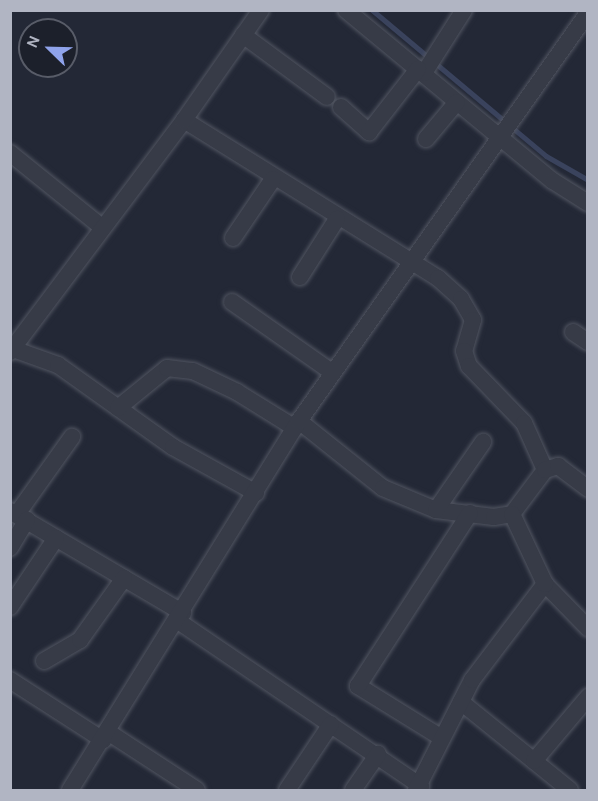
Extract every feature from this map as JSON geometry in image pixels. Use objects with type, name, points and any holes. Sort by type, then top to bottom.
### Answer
[{"type":"street","points":[[256,493],[173,447],[58,365],[11,350],[184,120],[261,10]]},
{"type":"street","points":[[346,10],[423,70],[457,102],[505,130],[553,181],[588,203]]},
{"type":"street","points":[[341,107],[369,132],[439,50],[464,10]]},
{"type":"street","points":[[70,790],[181,617],[297,425],[505,130],[582,34],[588,13]]},
{"type":"street","points":[[243,35],[327,97]]},
{"type":"street","points":[[426,139],[457,102]]},
{"type":"street","points":[[184,120],[337,219],[412,262],[461,299],[473,320],[464,351],[469,366],[524,423],[545,470]]},
{"type":"street","points":[[10,153],[103,228]]},
{"type":"street","points":[[233,238],[273,179]]},
{"type":"street","points":[[300,277],[337,219]]},
{"type":"street","points":[[232,302],[333,373]]},
{"type":"street","points":[[573,332],[588,342]]},
{"type":"street","points":[[118,408],[167,368],[193,371],[297,425],[383,488],[436,510],[512,514]]},
{"type":"street","points":[[10,548],[18,515],[72,437]]},
{"type":"street","points":[[436,510],[483,442]]},
{"type":"street","points":[[512,514],[545,470],[558,466],[588,489]]},
{"type":"street","points":[[442,738],[358,686],[470,513]]},
{"type":"street","points":[[512,514],[546,584],[588,628]]},
{"type":"street","points":[[18,515],[124,578],[331,724],[378,754],[418,788],[472,680],[546,584]]},
{"type":"street","points":[[10,608],[56,538]]},
{"type":"street","points":[[44,661],[80,640],[124,578]]},
{"type":"street","points":[[10,680],[196,790]]},
{"type":"street","points":[[534,761],[588,697]]},
{"type":"street","points":[[461,702],[570,790]]},
{"type":"street","points":[[287,790],[331,724]]},
{"type":"street","points":[[353,790],[378,754]]},
{"type":"waterway","points":[[372,10],[546,156],[588,180]]}]
